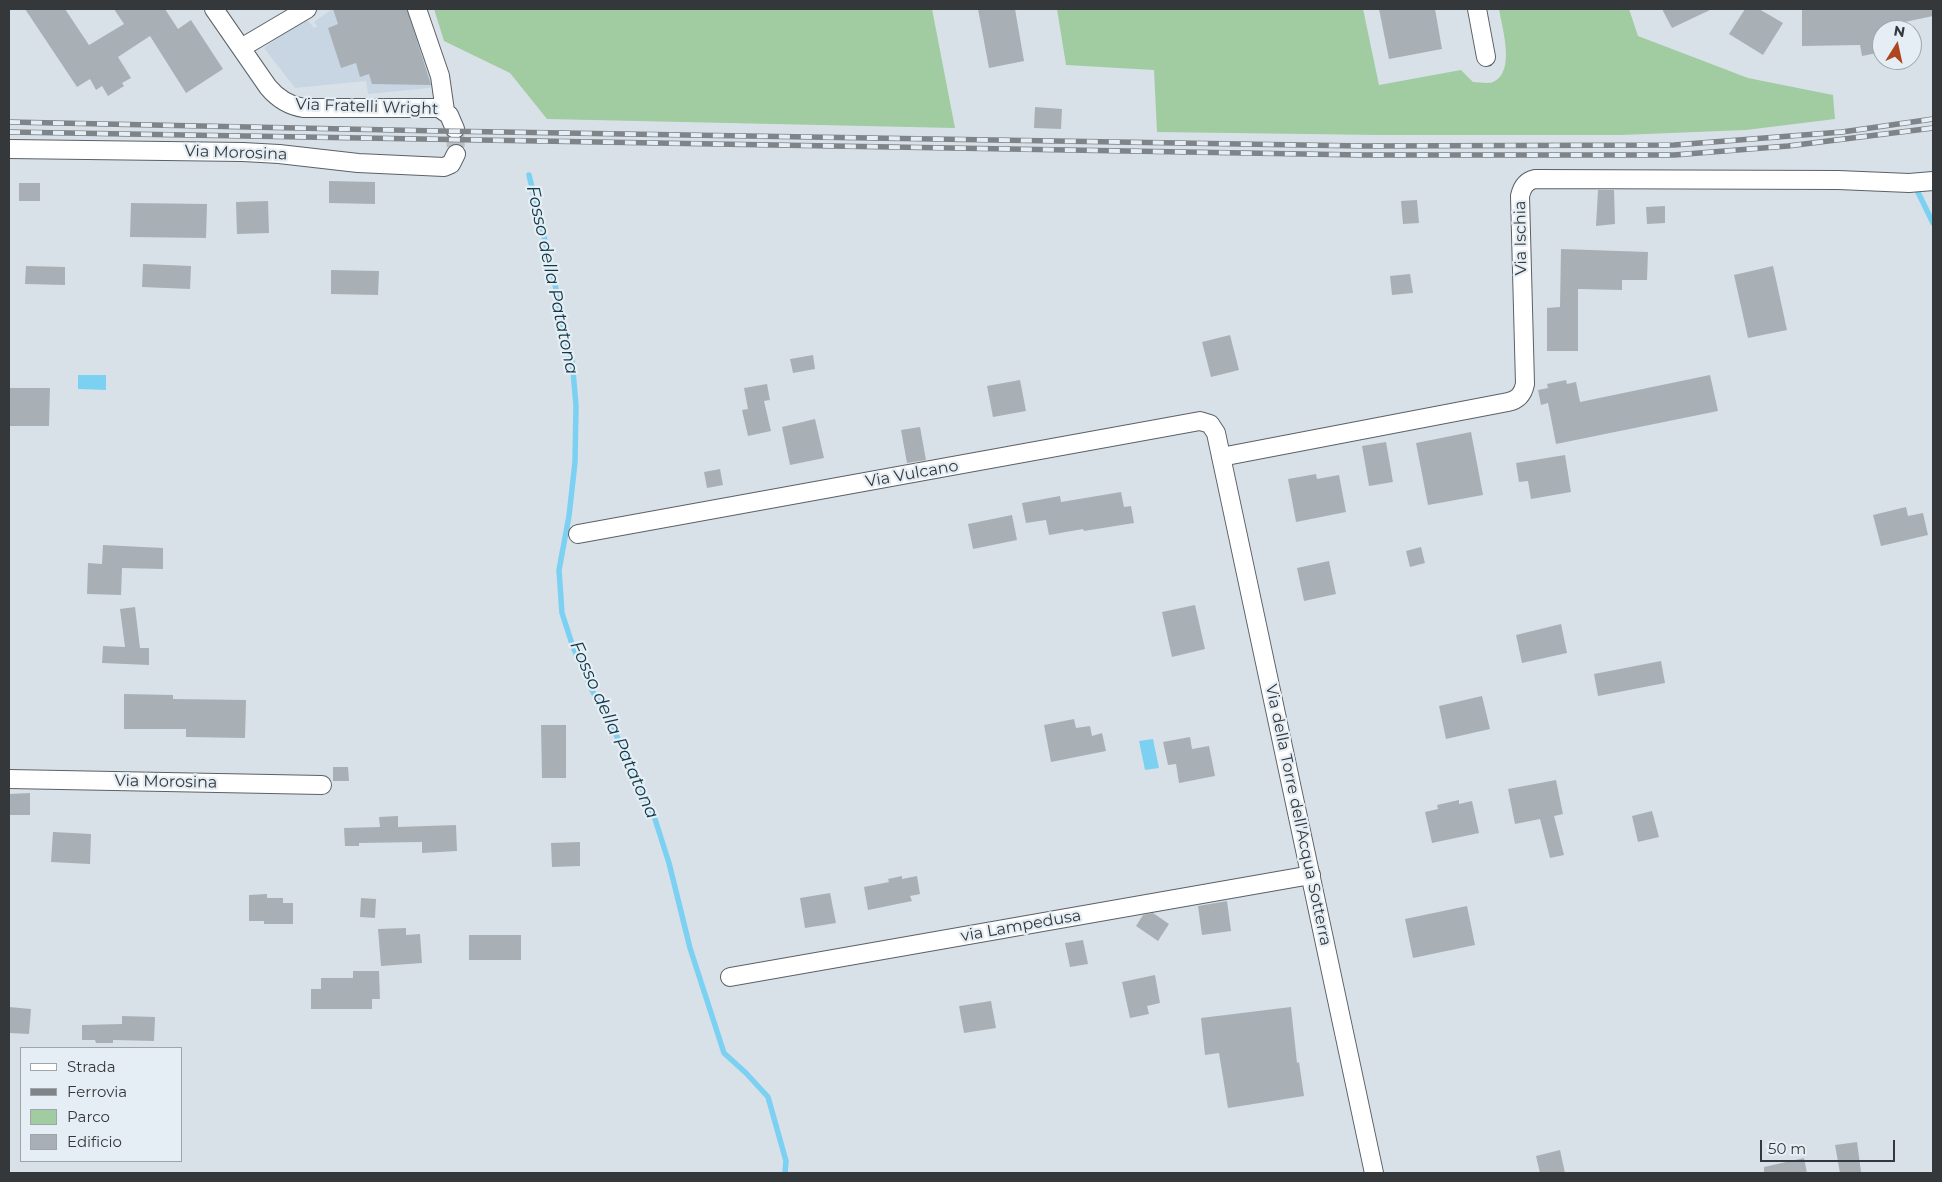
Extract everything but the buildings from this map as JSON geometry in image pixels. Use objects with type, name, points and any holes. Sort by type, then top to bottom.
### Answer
[{"type":"street","name":"Via Fratelli Wright","points":[[214,9],[271,90],[282,100],[294,106],[385,109],[432,107],[445,111],[440,76],[417,9]]},
{"type":"street","points":[[241,48],[307,9]]},
{"type":"street","points":[[1477,9],[1486,57]]},
{"type":"street","points":[[445,111],[455,128]]},
{"type":"street","name":"Via Morosina","points":[[9,149],[243,152],[291,155],[358,163],[444,167],[451,164],[456,154]]},
{"type":"street","name":"Via Ischia","points":[[1221,457],[1508,402],[1520,397],[1525,384],[1520,196],[1524,184],[1529,181],[1535,179],[1925,182]]},
{"type":"street","name":"Via Vulcano","points":[[578,534],[1200,421],[1208,423],[1214,428],[1221,457]]},
{"type":"street","name":"Via della Torre dell'Acqua Sotterra","points":[[1221,457],[1374,1173]]},
{"type":"street","name":"Via Morosina","points":[[9,779],[322,785]]},
{"type":"street","name":"via Lampedusa","points":[[730,977],[1311,875]]},
{"type":"shaded area","points":[[332,9],[408,9],[435,85],[429,88],[368,94],[366,81],[295,88],[264,48],[305,17],[314,28],[317,26],[314,22]]},
{"type":"green space","points":[[434,9],[932,9],[955,128],[547,119],[510,73],[444,41]]},
{"type":"green space","points":[[1057,9],[1363,9],[1379,85],[1461,70],[1473,82],[1493,82],[1500,77],[1506,60],[1499,9],[1629,9],[1638,36],[1748,78],[1833,95],[1835,119],[1746,130],[1621,135],[1380,135],[1157,132],[1154,70],[1066,65]]},
{"type":"water","points":[[78,375],[106,375],[106,390],[78,389]]},
{"type":"water","points":[[1153,739],[1159,768],[1145,770],[1139,741]]},
{"type":"waterway","name":"Fosso della Patatona","points":[[529,175],[572,359],[576,406],[575,462],[569,516],[559,570],[562,613],[573,647],[592,690],[630,761],[654,816],[669,863],[690,948],[724,1053],[768,1097],[786,1161],[785,1173]]},
{"type":"waterway","points":[[1914,184],[1933,223]]},
{"type":"tunnel","points":[[455,129],[456,154]]},
{"type":"railway","points":[[9,122],[1363,146],[1674,145],[1842,132],[1933,119]]},
{"type":"railway","points":[[9,132],[1362,155],[1674,155],[1788,146],[1933,128]]}]
